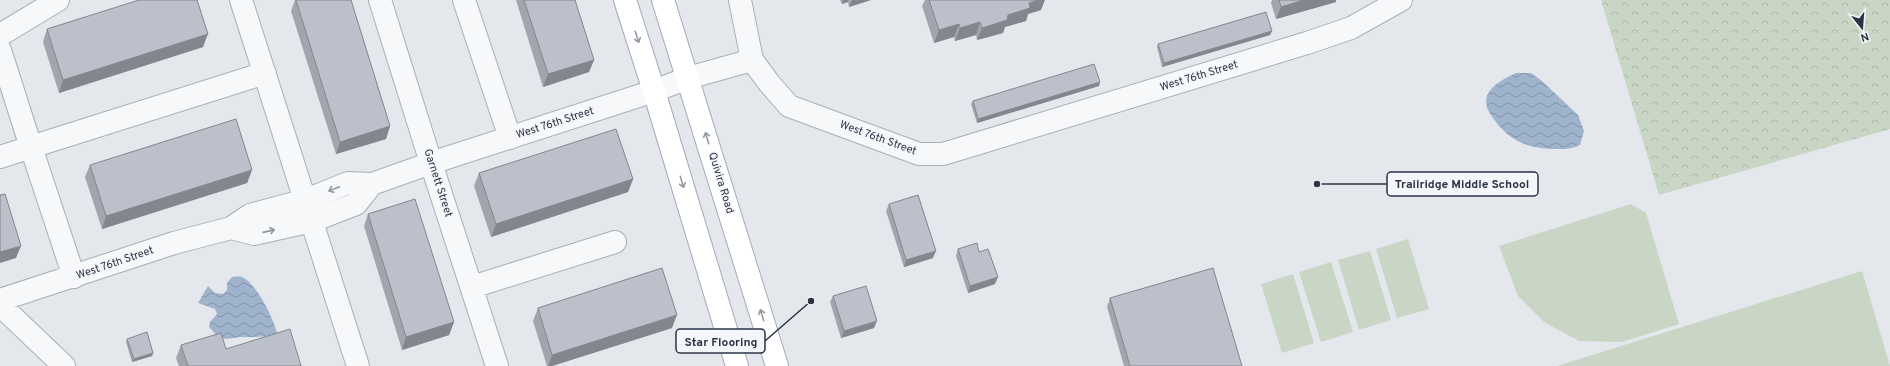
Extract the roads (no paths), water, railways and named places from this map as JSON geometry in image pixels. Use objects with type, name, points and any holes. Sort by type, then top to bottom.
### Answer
[{"type":"main road","points":[[625,0],[737,366]]},
{"type":"main road","name":"Quivira Road","points":[[663,0],[777,366]]},
{"type":"street","points":[[0,35],[58,0]]},
{"type":"street","points":[[241,0],[358,366]]},
{"type":"street","name":"Garnett Street","points":[[380,0],[497,366]]},
{"type":"street","points":[[464,0],[510,138]]},
{"type":"street","points":[[740,0],[752,60]]},
{"type":"street","name":"West 76th Street","points":[[0,300],[174,243],[231,228],[250,214],[306,200],[348,184],[372,184],[431,163],[654,92],[688,78],[752,60],[789,106],[919,154],[943,154],[1308,43],[1351,28],[1401,0]]},
{"type":"street","points":[[0,50],[74,277]]},
{"type":"street","points":[[0,157],[265,73]]},
{"type":"street","name":"West 76th Street","points":[[231,228],[254,234],[312,221],[356,204],[372,184]]},
{"type":"street","points":[[472,286],[615,242]]},
{"type":"street","points":[[0,305],[64,366]]},
{"type":"water","points":[[1516,73],[1531,73],[1542,81],[1578,115],[1584,131],[1580,145],[1565,149],[1540,148],[1516,140],[1503,130],[1489,113],[1486,98],[1489,92],[1501,81]]},
{"type":"water","points":[[232,277],[242,277],[248,281],[259,294],[272,319],[277,333],[272,335],[226,339],[218,336],[209,327],[210,322],[217,314],[215,309],[198,303],[208,286],[215,293],[223,294],[227,290],[227,283]]},
{"type":"place","name":"Trailridge Middle School","points":[[1317,184]]},
{"type":"place","name":"Star Flooring","points":[[811,301]]}]
